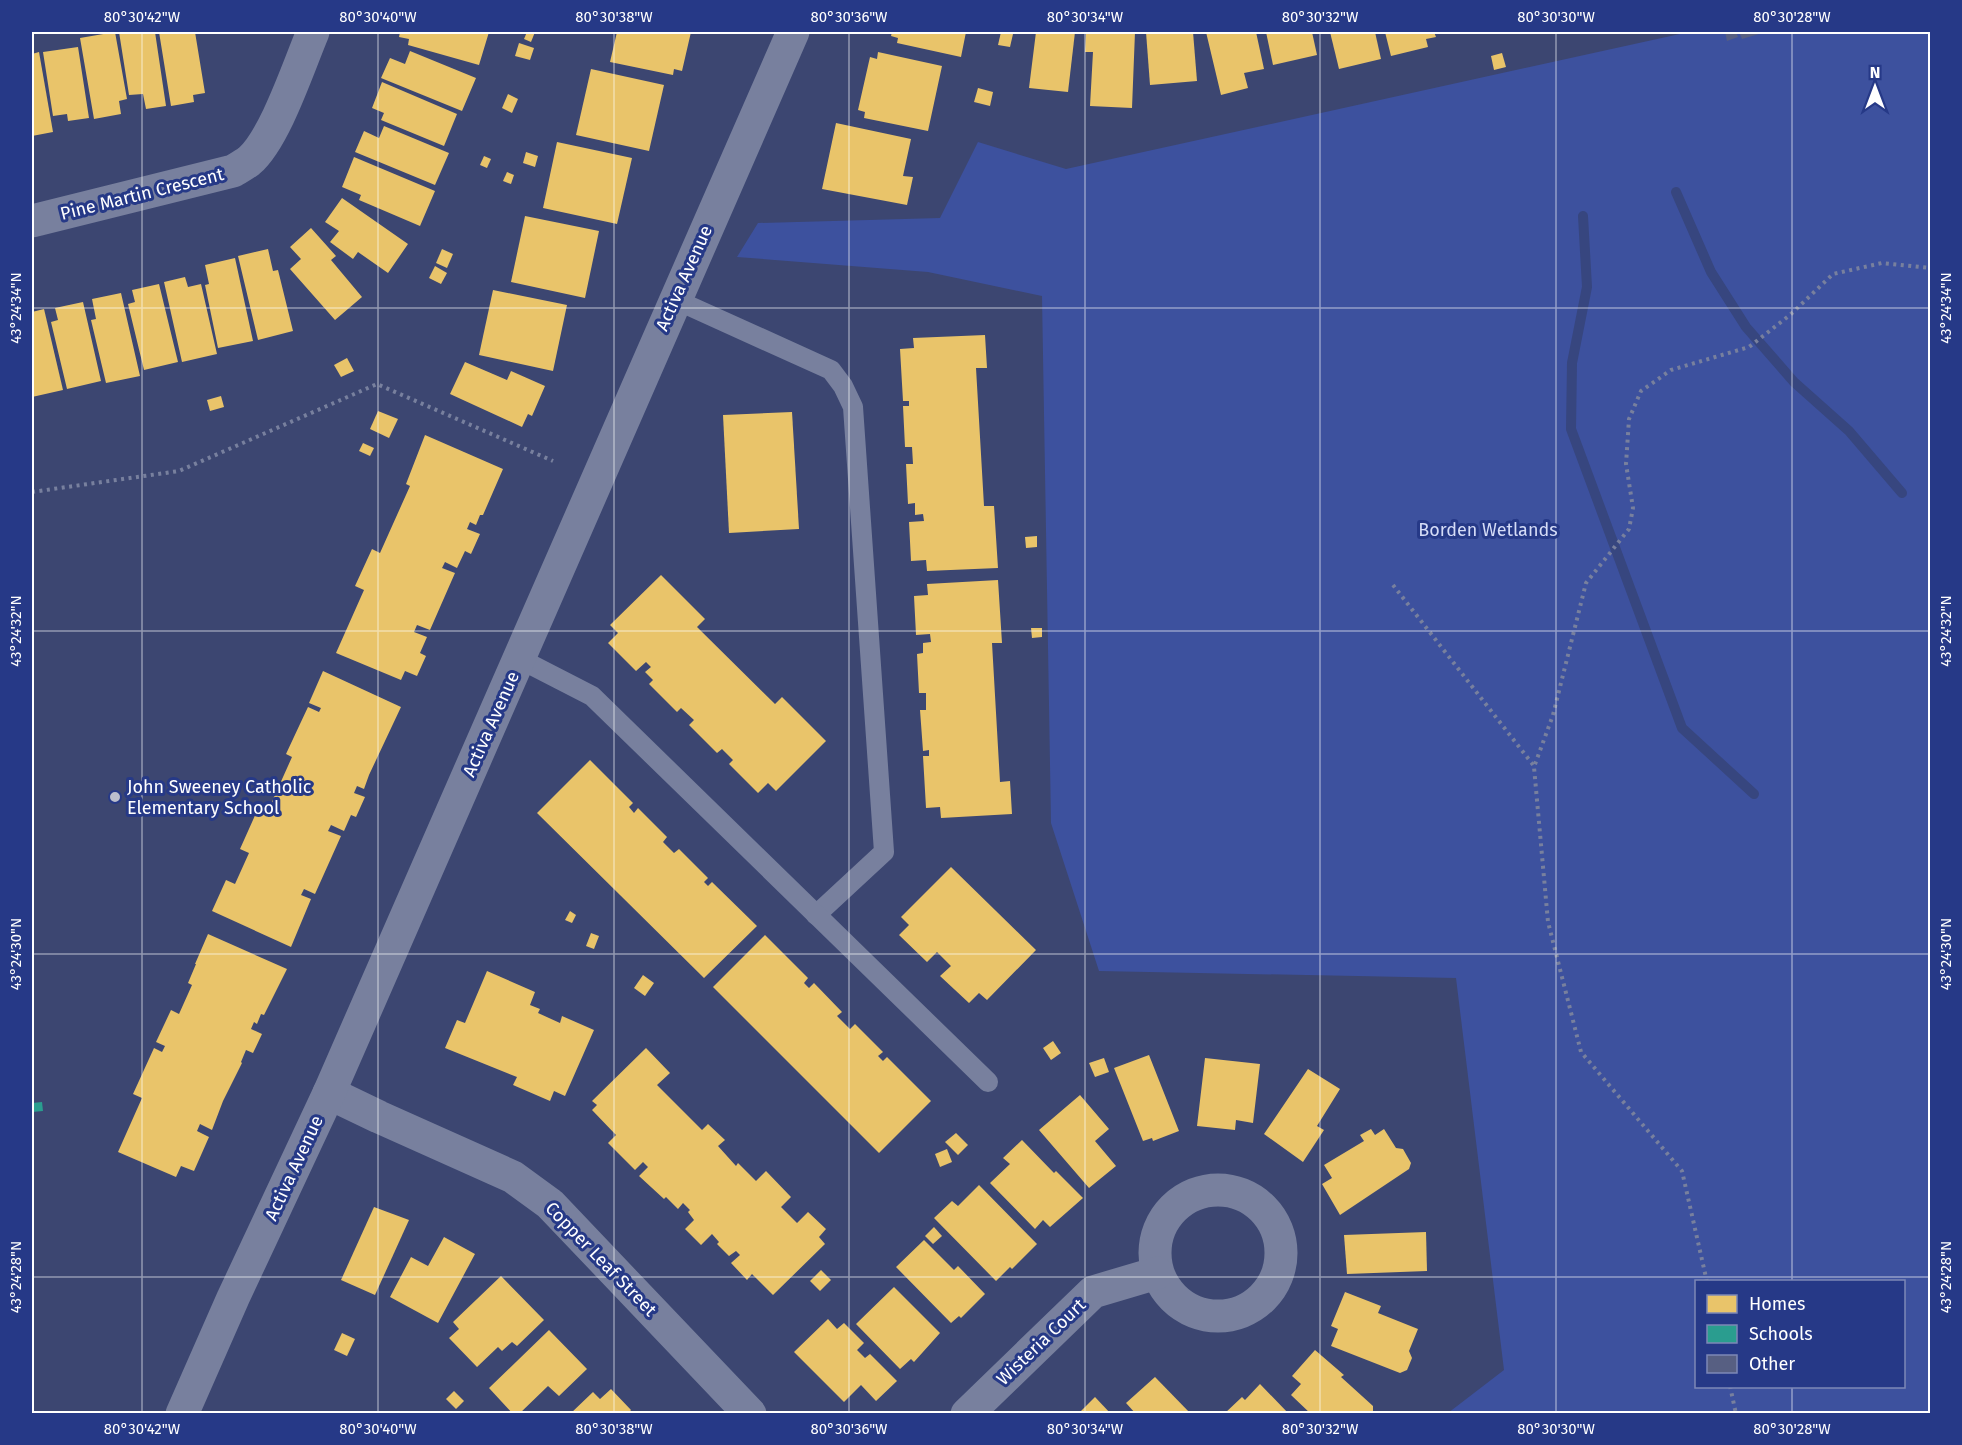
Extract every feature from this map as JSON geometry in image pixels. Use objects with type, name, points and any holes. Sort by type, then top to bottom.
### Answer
[{"type":"street","name":"Pine Martin Crescent","points":[[32,221],[233,171],[249,162],[271,132],[313,32]]},
{"type":"street","name":"Activa Avenue","points":[[182,1413],[329,1093],[520,659],[674,299],[793,32]]},
{"type":"street","name":"Copper Leaf Street","points":[[329,1093],[513,1177],[550,1204],[750,1413]]},
{"type":"street","name":"Wisteria Court","points":[[967,1413],[1093,1293],[1157,1273]]},
{"type":"lane","points":[[674,299],[831,370],[843,386],[853,407],[884,852],[816,915]]},
{"type":"lane","points":[[520,659],[592,696],[988,1083]]},
{"type":"path","points":[[1707,1280],[1682,1171],[1581,1052],[1548,922],[1534,767],[1553,715],[1586,583],[1629,529],[1633,508],[1626,464],[1629,419],[1641,391],[1671,370],[1749,347],[1776,326],[1833,274],[1882,263],[1930,268]]},
{"type":"path","points":[[32,492],[179,471],[377,384],[553,461]]},
{"type":"path","points":[[1393,585],[1534,767]]},
{"type":"path","points":[[1730,1388],[1736,1413]]},
{"type":"green space","name":"Borden Wetlands","points":[[1689,32],[1930,32],[1930,1413],[1448,1413],[1504,1370],[1456,978],[1099,971],[1051,823],[1042,296],[928,272],[737,257],[758,223],[940,218],[978,142],[1066,169]]},
{"type":"building: Homes","points":[[115,32],[127,99],[119,101],[121,114],[94,119],[80,38]]},
{"type":"building: Homes","points":[[119,32],[155,32],[166,106],[146,109],[143,94],[129,95]]},
{"type":"building: Homes","points":[[159,32],[195,32],[205,93],[193,95],[194,102],[171,106]]},
{"type":"building: Homes","points":[[400,32],[489,32],[479,65],[408,45],[409,39],[399,37]]},
{"type":"building: Homes","points":[[527,32],[535,32],[531,42],[524,39]]},
{"type":"building: Homes","points":[[617,32],[691,32],[682,71],[674,69],[673,75],[610,62]]},
{"type":"building: Homes","points":[[892,32],[966,32],[961,57],[897,43],[898,38],[891,36]]},
{"type":"building: Homes","points":[[1001,32],[1013,34],[1010,47],[998,45]]},
{"type":"building: Homes","points":[[1036,32],[1075,32],[1068,92],[1029,88]]},
{"type":"building: Homes","points":[[1086,32],[1135,32],[1132,108],[1090,106],[1093,52],[1085,52]]},
{"type":"building: Homes","points":[[1146,32],[1193,32],[1197,81],[1150,85]]},
{"type":"building: Homes","points":[[1206,32],[1256,32],[1264,69],[1244,73],[1248,88],[1221,95]]},
{"type":"building: Homes","points":[[1266,32],[1312,32],[1317,55],[1273,65]]},
{"type":"building: Homes","points":[[1330,32],[1375,32],[1381,59],[1339,69]]},
{"type":"building: Homes","points":[[1385,32],[1434,32],[1436,37],[1426,39],[1428,47],[1391,56]]},
{"type":"building: Homes","points":[[519,43],[534,48],[530,60],[515,56]]},
{"type":"building: Homes","points":[[78,47],[89,118],[68,121],[67,114],[53,116],[43,52]]},
{"type":"building: Homes","points":[[410,51],[476,78],[462,111],[381,78],[390,58],[405,64]]},
{"type":"building: Homes","points":[[39,52],[53,132],[32,136],[32,54]]},
{"type":"building: Homes","points":[[878,52],[942,66],[928,131],[864,118],[865,112],[858,110],[870,57],[877,59]]},
{"type":"building: Homes","points":[[1502,53],[1506,67],[1494,70],[1491,56]]},
{"type":"building: Homes","points":[[591,69],[664,85],[649,151],[576,135]]},
{"type":"building: Homes","points":[[382,82],[457,114],[444,146],[381,120],[384,113],[372,108]]},
{"type":"building: Homes","points":[[978,88],[993,92],[990,106],[974,102]]},
{"type":"building: Homes","points":[[508,94],[518,99],[512,113],[502,108]]},
{"type":"building: Homes","points":[[836,123],[911,139],[903,176],[913,177],[907,205],[822,189]]},
{"type":"building: Homes","points":[[384,126],[449,153],[435,185],[355,152],[364,131],[379,138]]},
{"type":"building: Homes","points":[[557,142],[632,158],[617,224],[543,208]]},
{"type":"building: Homes","points":[[526,152],[538,156],[535,167],[523,163]]},
{"type":"building: Homes","points":[[484,156],[491,159],[487,168],[480,165]]},
{"type":"building: Homes","points":[[354,157],[435,191],[420,226],[359,200],[361,195],[342,187]]},
{"type":"building: Homes","points":[[507,172],[514,175],[511,184],[503,181]]},
{"type":"building: Homes","points":[[342,198],[408,244],[388,273],[358,252],[353,259],[330,242],[339,231],[325,222]]},
{"type":"building: Homes","points":[[525,216],[599,231],[585,298],[511,282]]},
{"type":"building: Homes","points":[[311,228],[336,256],[331,260],[362,297],[335,320],[290,269],[301,259],[290,247]]},
{"type":"building: Homes","points":[[268,249],[273,271],[278,270],[293,331],[258,340],[238,256]]},
{"type":"building: Homes","points":[[442,249],[453,254],[447,268],[436,263]]},
{"type":"building: Homes","points":[[235,258],[253,341],[218,348],[205,285],[209,284],[205,265]]},
{"type":"building: Homes","points":[[435,266],[447,273],[441,284],[429,278]]},
{"type":"building: Homes","points":[[185,277],[188,287],[201,284],[217,354],[182,362],[164,282]]},
{"type":"building: Homes","points":[[159,284],[178,362],[144,370],[128,304],[135,302],[132,290]]},
{"type":"building: Homes","points":[[493,290],[567,305],[553,371],[479,355]]},
{"type":"building: Homes","points":[[121,293],[140,376],[106,383],[91,320],[96,319],[92,299]]},
{"type":"building: Homes","points":[[83,302],[101,381],[67,389],[51,322],[58,320],[55,308]]},
{"type":"building: Homes","points":[[44,309],[63,390],[32,397],[32,312]]},
{"type":"building: Homes","points":[[985,335],[987,368],[976,368],[984,506],[994,506],[998,568],[927,571],[926,560],[911,561],[909,522],[924,521],[923,514],[915,515],[915,503],[908,504],[906,464],[913,464],[912,447],[905,447],[903,406],[909,406],[909,401],[903,401],[900,349],[914,348],[913,338]]},
{"type":"building: Homes","points":[[347,358],[354,371],[341,377],[334,365]]},
{"type":"building: Homes","points":[[465,362],[507,380],[511,371],[545,386],[532,416],[528,414],[522,427],[450,394]]},
{"type":"building: Homes","points":[[221,396],[224,407],[210,411],[207,400]]},
{"type":"building: Homes","points":[[378,411],[398,419],[389,438],[370,429]]},
{"type":"building: Homes","points":[[792,412],[799,529],[729,533],[723,415]]},
{"type":"building: Homes","points":[[425,435],[503,469],[483,515],[480,515],[476,525],[470,522],[467,529],[480,534],[471,554],[465,551],[457,568],[445,562],[442,568],[455,573],[430,630],[417,625],[414,632],[427,637],[420,653],[426,656],[417,676],[405,671],[401,680],[336,653],[364,590],[355,586],[372,549],[380,553],[410,486],[406,484]]},
{"type":"building: Homes","points":[[363,443],[374,448],[370,456],[359,451]]},
{"type":"building: Homes","points":[[1037,536],[1037,547],[1026,548],[1025,537]]},
{"type":"building: Homes","points":[[661,575],[705,619],[697,627],[775,704],[782,697],[826,741],[776,791],[768,783],[758,793],[729,764],[733,760],[722,749],[717,753],[689,725],[694,720],[681,708],[677,712],[649,684],[653,680],[645,672],[651,667],[646,662],[636,671],[608,643],[618,633],[610,625]]},
{"type":"building: Homes","points":[[998,580],[1002,643],[992,643],[1000,782],[1010,781],[1012,814],[941,818],[940,807],[926,808],[923,756],[929,756],[929,750],[923,751],[920,710],[926,710],[926,693],[919,693],[917,654],[923,653],[923,643],[931,642],[930,634],[916,635],[914,596],[928,595],[927,584]]},
{"type":"building: Homes","points":[[1031,628],[1042,628],[1042,637],[1032,638]]},
{"type":"building: Homes","points":[[323,671],[401,707],[364,789],[357,786],[354,793],[365,797],[356,817],[351,815],[344,831],[331,825],[328,831],[341,836],[315,894],[304,889],[301,895],[311,899],[291,947],[212,911],[226,880],[235,884],[249,853],[240,849],[257,811],[266,815],[292,757],[286,754],[308,707],[319,712],[321,708],[309,703]]},
{"type":"building: Homes","points":[[590,760],[633,803],[629,807],[634,813],[638,808],[667,837],[663,842],[674,853],[679,849],[708,878],[704,882],[708,886],[712,882],[757,926],[704,978],[537,813]]},
{"type":"building: Homes","points":[[951,867],[1036,950],[987,1000],[979,993],[969,1003],[940,976],[951,966],[937,952],[927,962],[899,935],[909,925],[901,917]]},
{"type":"building: Homes","points":[[570,911],[576,915],[572,923],[565,920]]},
{"type":"building: Homes","points":[[591,933],[599,936],[594,949],[586,946]]},
{"type":"building: Homes","points":[[208,934],[287,969],[264,1015],[261,1014],[257,1024],[254,1022],[251,1029],[262,1034],[253,1053],[246,1050],[212,1130],[200,1124],[197,1131],[209,1137],[194,1171],[181,1166],[176,1177],[118,1152],[142,1098],[133,1094],[154,1048],[162,1052],[165,1046],[156,1042],[171,1010],[179,1014],[192,985],[188,983]]},
{"type":"building: Homes","points":[[765,935],[808,978],[804,983],[809,988],[814,983],[842,1012],[837,1016],[850,1029],[855,1024],[883,1052],[878,1056],[883,1061],[887,1057],[931,1101],[879,1153],[713,987]]},
{"type":"building: Homes","points":[[487,971],[535,992],[530,1005],[540,1009],[538,1013],[560,1023],[562,1016],[594,1030],[565,1096],[554,1091],[550,1101],[513,1085],[517,1077],[445,1048],[457,1020],[465,1023]]},
{"type":"building: Homes","points":[[643,975],[654,983],[645,996],[634,988]]},
{"type":"building: Homes","points":[[1053,1041],[1061,1053],[1051,1060],[1043,1048]]},
{"type":"building: Homes","points":[[646,1048],[670,1073],[657,1085],[702,1130],[708,1124],[725,1140],[718,1146],[736,1166],[738,1163],[756,1181],[766,1171],[791,1197],[781,1207],[797,1223],[808,1212],[826,1229],[819,1237],[825,1244],[773,1295],[752,1274],[747,1280],[731,1263],[740,1255],[736,1251],[729,1256],[717,1244],[719,1242],[712,1234],[701,1245],[685,1229],[694,1220],[688,1212],[690,1210],[683,1203],[678,1209],[666,1197],[664,1199],[639,1176],[648,1167],[643,1162],[635,1170],[608,1143],[616,1135],[592,1110],[597,1105],[592,1101]]},
{"type":"building: Homes","points":[[1149,1055],[1179,1131],[1153,1141],[1152,1138],[1143,1141],[1114,1068]]},
{"type":"building: Homes","points":[[1104,1058],[1109,1072],[1095,1077],[1089,1063]]},
{"type":"building: Homes","points":[[1205,1058],[1260,1064],[1253,1123],[1236,1120],[1235,1130],[1197,1126]]},
{"type":"building: Homes","points":[[1308,1069],[1340,1089],[1317,1126],[1324,1130],[1303,1162],[1264,1134]]},
{"type":"building: Homes","points":[[1080,1095],[1109,1129],[1095,1141],[1116,1166],[1089,1188],[1039,1130]]},
{"type":"building: Homes","points":[[1371,1129],[1375,1135],[1384,1129],[1396,1148],[1403,1149],[1411,1163],[1409,1169],[1340,1215],[1322,1184],[1332,1178],[1324,1165],[1364,1141],[1360,1135]]},
{"type":"building: Homes","points":[[956,1133],[968,1145],[958,1155],[945,1142]]},
{"type":"building: Homes","points":[[1022,1140],[1054,1173],[1056,1171],[1083,1198],[1050,1227],[1043,1220],[1035,1229],[990,1183],[1010,1164],[1003,1158]]},
{"type":"building: Homes","points":[[947,1149],[952,1162],[940,1167],[935,1154]]},
{"type":"building: Homes","points":[[979,1185],[1037,1244],[1012,1269],[1010,1267],[996,1281],[934,1218],[952,1201],[958,1206]]},
{"type":"building: Homes","points":[[374,1207],[409,1220],[375,1295],[341,1280]]},
{"type":"building: Homes","points":[[934,1227],[942,1236],[933,1244],[925,1236]]},
{"type":"building: Homes","points":[[1426,1232],[1427,1271],[1347,1274],[1344,1235]]},
{"type":"building: Homes","points":[[444,1237],[475,1254],[438,1323],[390,1297],[411,1257],[428,1266]]},
{"type":"building: Homes","points":[[924,1240],[954,1270],[958,1266],[985,1294],[961,1318],[959,1316],[951,1323],[896,1267]]},
{"type":"building: Homes","points":[[821,1270],[831,1280],[820,1291],[810,1281]]},
{"type":"building: Homes","points":[[501,1276],[544,1320],[517,1346],[512,1342],[502,1351],[498,1347],[477,1367],[449,1338],[459,1329],[453,1322]]},
{"type":"building: Homes","points":[[894,1287],[940,1333],[914,1362],[911,1359],[900,1369],[856,1324]]},
{"type":"building: Homes","points":[[1345,1292],[1381,1306],[1378,1313],[1418,1329],[1409,1351],[1412,1358],[1407,1370],[1400,1373],[1331,1346],[1338,1329],[1331,1326]]},
{"type":"building: Homes","points":[[828,1319],[837,1329],[844,1323],[864,1343],[857,1350],[865,1358],[870,1354],[897,1381],[876,1401],[861,1385],[844,1402],[794,1352]]},
{"type":"building: Homes","points":[[549,1330],[587,1369],[559,1396],[548,1386],[519,1414],[513,1414],[489,1388]]},
{"type":"building: Homes","points":[[342,1333],[355,1339],[347,1356],[334,1350]]},
{"type":"building: Homes","points":[[1315,1350],[1344,1375],[1341,1377],[1373,1406],[1373,1414],[1311,1414],[1291,1395],[1301,1384],[1292,1376]]},
{"type":"building: Homes","points":[[1155,1377],[1191,1414],[1136,1414],[1126,1403]]},
{"type":"building: Homes","points":[[1260,1384],[1289,1414],[1224,1414],[1242,1397],[1245,1400]]},
{"type":"building: Homes","points":[[611,1389],[631,1410],[628,1414],[570,1414],[593,1392],[600,1399]]},
{"type":"building: Homes","points":[[454,1391],[464,1401],[456,1409],[446,1399]]},
{"type":"building: Homes","points":[[1095,1397],[1111,1414],[1078,1414]]},
{"type":"building: Schools","points":[[42,1102],[43,1111],[32,1112],[32,1103]]},
{"type":"building: Other","points":[[1725,32],[1736,32],[1738,37],[1727,41]]},
{"type":"building: Other","points":[[1739,32],[1759,32],[1759,34],[1742,39]]},
{"type":"waterway","points":[[1676,192],[1711,272],[1746,327],[1794,382],[1849,431],[1902,493]]},
{"type":"waterway","points":[[1583,216],[1587,287],[1572,363],[1571,429],[1682,728],[1754,794]]},
{"type":"place","name":"John Sweeney Catholic Elementary School","points":[[115,797]]}]
